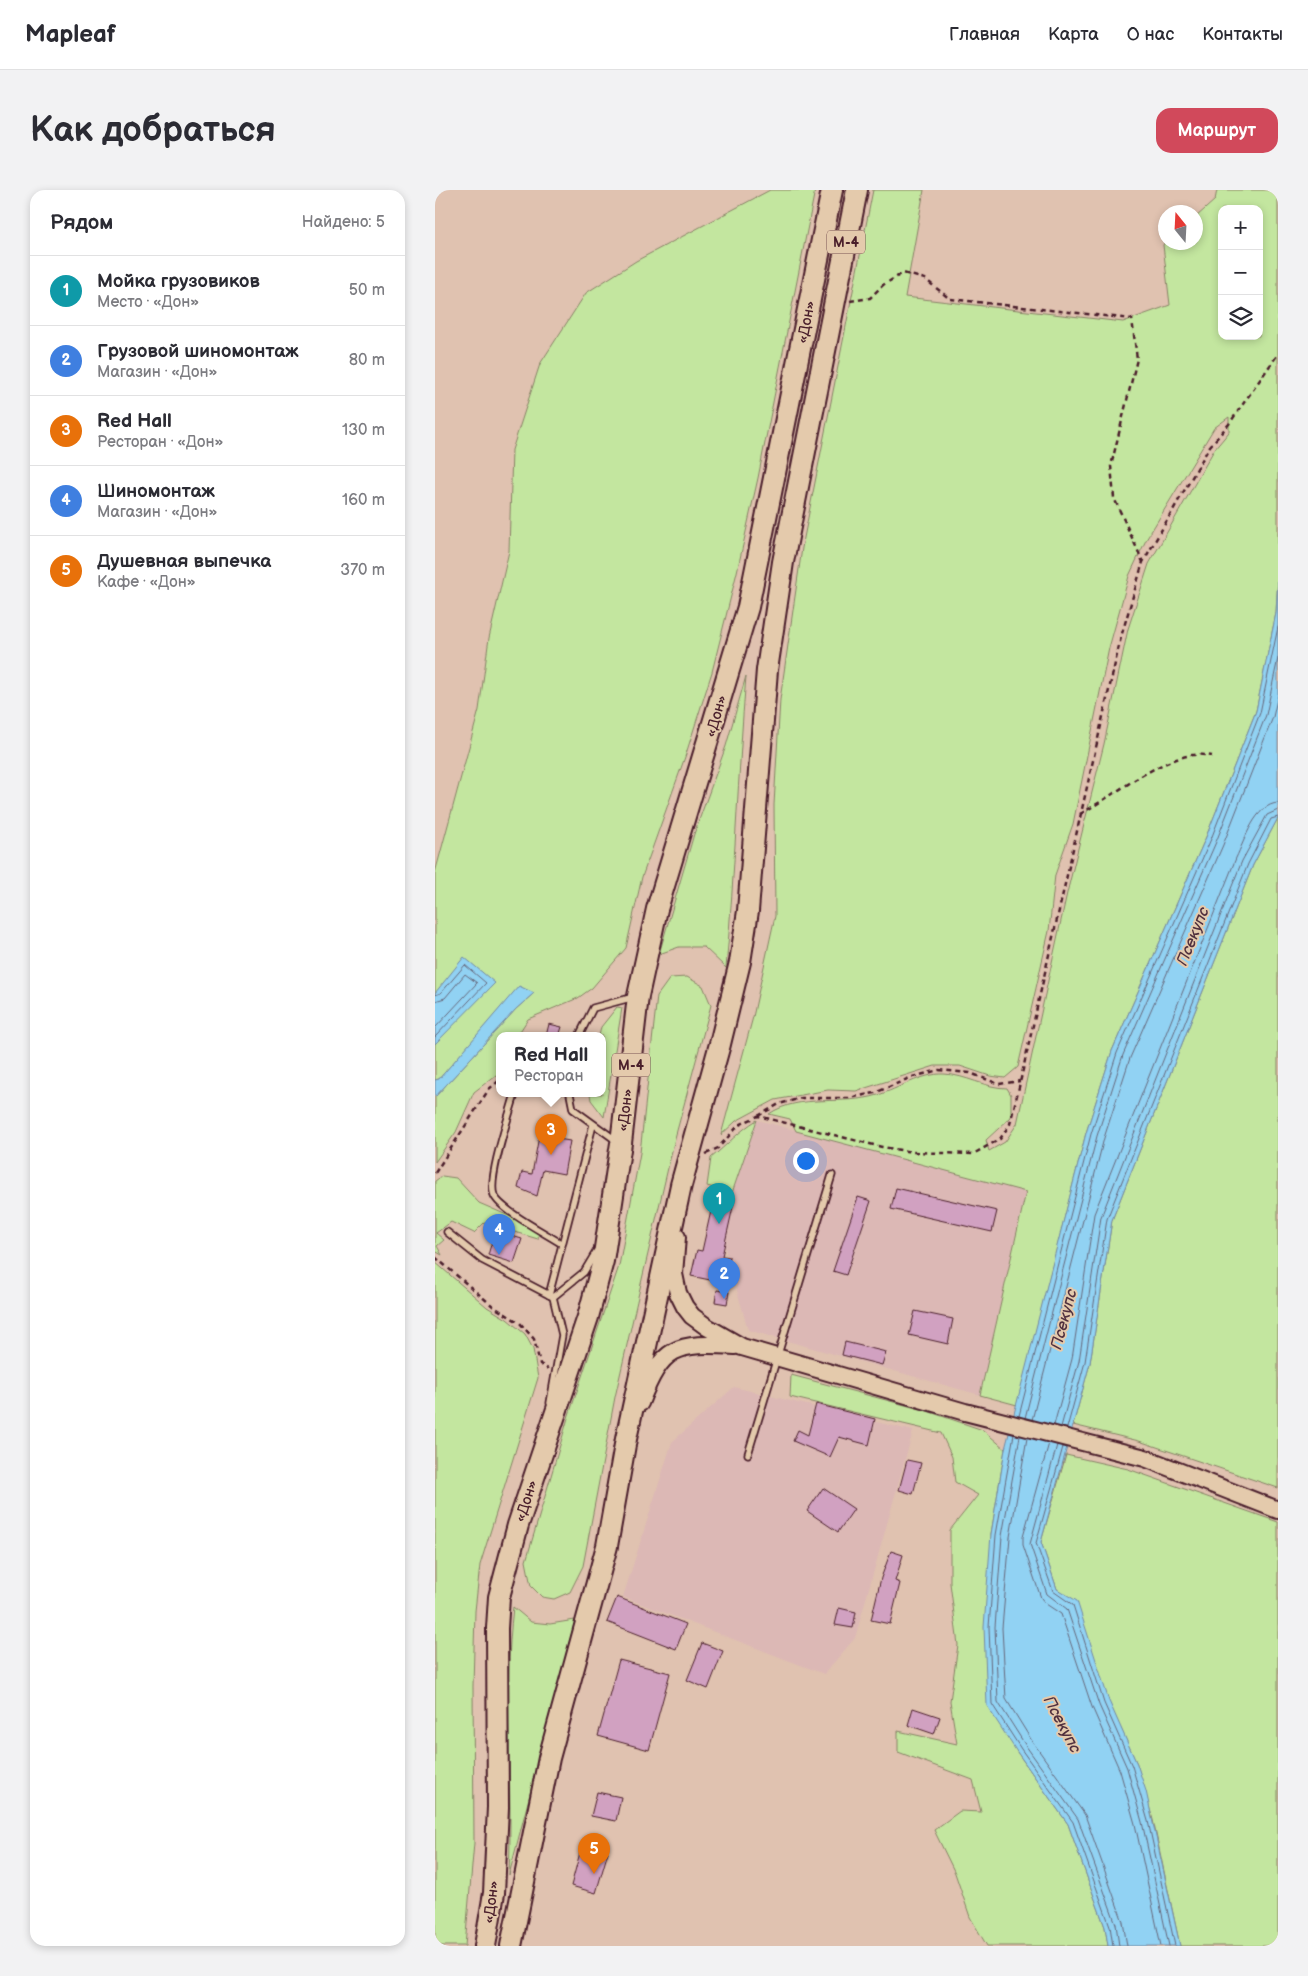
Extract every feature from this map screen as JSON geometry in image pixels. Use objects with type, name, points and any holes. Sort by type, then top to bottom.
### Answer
[{"type":"highway","name":"«Дон»","points":[[485,1946],[494,1893],[498,1807],[497,1628],[499,1597],[518,1525],[588,1317],[603,1262],[621,1143],[638,996],[657,909],[748,607],[832,190]]},
{"type":"highway","name":"«Дон»","points":[[511,1946],[549,1758],[607,1546],[626,1439],[681,1185],[721,1044],[740,962],[748,911],[767,670],[783,562],[857,190]]},
{"type":"main road","name":"М-4","points":[[681,1185],[674,1274],[677,1293],[691,1316],[721,1336],[742,1347]]},
{"type":"main road","name":"М-4","points":[[626,1439],[645,1389],[657,1364],[666,1355],[691,1345],[742,1347]]},
{"type":"main road","points":[[742,1347],[965,1412],[1145,1458],[1278,1510]]},
{"type":"lane","points":[[581,1032],[593,1008],[638,996]]},
{"type":"lane","points":[[514,1097],[492,1178],[493,1194],[505,1208],[562,1244]]},
{"type":"lane","points":[[571,1097],[573,1110],[621,1143]]},
{"type":"lane","points":[[549,1408],[562,1335],[551,1296],[562,1244],[593,1125]]},
{"type":"lane","points":[[748,1454],[832,1175]]},
{"type":"lane","name":"М-4","points":[[551,1296],[584,1272],[591,1263],[615,1183]]},
{"type":"lane","points":[[447,1232],[482,1260],[551,1296]]},
{"type":"lane","name":"М-4","points":[[540,1456],[547,1418]]},
{"type":"path","points":[[835,295],[852,302],[870,298],[883,285],[903,273],[925,279],[950,299],[1132,319],[1137,359],[1111,466],[1115,498],[1143,562]]},
{"type":"path","points":[[759,1116],[882,1147],[912,1152],[973,1154],[1000,1139],[1010,1124],[1121,637],[1143,562],[1210,446],[1229,424],[1278,354]]},
{"type":"path","points":[[1080,814],[1103,802],[1152,770],[1193,755],[1212,756]]},
{"type":"path","points":[[687,1164],[718,1148],[739,1125],[779,1104],[802,1098],[849,1098],[875,1092],[939,1070],[970,1073],[999,1084],[1020,1081]]},
{"type":"path","points":[[435,1173],[489,1089],[496,1083]]},
{"type":"path","points":[[435,1257],[494,1307],[520,1323],[534,1339],[540,1364],[555,1375]]},
{"type":"shaded area","points":[[757,1120],[1026,1192],[980,1395],[748,1330],[720,1229]]},
{"type":"shaded area","points":[[734,1387],[913,1431],[855,1638],[824,1674],[623,1597],[672,1442]]},
{"type":"green space","points":[[770,190],[815,190],[758,478],[737,572],[712,672],[685,757],[642,877],[626,948],[592,988],[578,998],[528,1019],[520,1032],[496,1032],[496,1075],[474,1092],[456,1132],[435,1162],[435,1097],[516,1009],[534,993],[519,987],[439,1079],[435,1080],[435,873],[479,710],[489,638],[509,551],[512,450],[540,364],[586,293],[636,261]]},
{"type":"green space","points":[[873,190],[924,190],[905,297],[1123,322],[1170,305],[1164,250],[1203,250],[1203,211],[1215,200],[1217,190],[1278,190],[1278,577],[1276,613],[1256,711],[1206,837],[1112,1051],[1086,1133],[1017,1405],[980,1395],[1026,1192],[796,1131],[790,1119],[769,1114],[794,1104],[865,1098],[878,1095],[927,1076],[944,1074],[991,1086],[1007,1088],[1011,1095],[1011,1117],[986,1140],[989,1151],[1005,1142],[1017,1124],[1067,893],[1104,744],[1128,629],[1149,564],[1214,450],[1229,432],[1229,417],[1214,428],[1146,540],[1129,576],[1109,648],[1073,824],[1055,875],[1049,931],[1018,1067],[1005,1078],[990,1076],[960,1066],[935,1066],[856,1091],[828,1090],[775,1100],[736,1121],[721,1135],[753,1017],[775,916],[774,805],[780,700],[802,548]]},
{"type":"green space","points":[[746,676],[726,968],[704,947],[679,947],[659,954],[694,834],[726,746]]},
{"type":"green space","points":[[1278,818],[1278,1488],[1139,1441],[1073,1425],[1090,1363],[1112,1220],[1253,865]]},
{"type":"green space","points":[[687,977],[703,986],[711,1005],[675,1138],[615,1397],[583,1566],[570,1592],[554,1599],[542,1597],[531,1586],[526,1561],[568,1418],[619,1266],[640,1153],[657,996],[670,978]]},
{"type":"green space","points":[[617,1007],[622,1008],[604,1117],[590,1097],[606,1097],[606,1032],[600,1032],[601,1027]]},
{"type":"green space","points":[[757,1120],[732,1193],[707,1186],[711,1158]]},
{"type":"green space","points":[[442,1176],[456,1178],[479,1203],[539,1229],[538,1239],[484,1223],[474,1233],[451,1222],[436,1233],[444,1240],[437,1246],[442,1255],[435,1251],[435,1181]]},
{"type":"green space","points":[[435,1262],[487,1307],[507,1319],[525,1334],[533,1349],[538,1378],[480,1565],[475,1611],[473,1686],[474,1843],[465,1946],[435,1946]]},
{"type":"green space","points":[[791,1375],[924,1410],[983,1430],[1005,1449],[991,1534],[1017,1752],[1068,1824],[1105,1927],[1108,1946],[987,1946],[970,1917],[955,1873],[934,1830],[960,1811],[981,1812],[973,1780],[898,1752],[898,1731],[957,1744],[950,1701],[958,1645],[950,1583],[950,1530],[978,1495],[955,1482],[952,1457],[941,1433],[790,1397]]},
{"type":"green space","points":[[1066,1455],[1128,1469],[1278,1522],[1278,1946],[1180,1946],[1153,1820],[1137,1764],[1057,1589],[1041,1542]]},
{"type":"green space","points":[[513,1607],[531,1622],[550,1624],[575,1620],[509,1875],[508,1707]]},
{"type":"water","name":"Псекупс","points":[[1278,577],[1278,818],[1253,865],[1112,1220],[1090,1363],[1041,1542],[1057,1589],[1077,1601],[1109,1701],[1137,1764],[1146,1791],[1180,1946],[1108,1946],[1105,1927],[1068,1824],[987,1706],[984,1627],[991,1534],[1005,1449],[1086,1133],[1112,1051],[1206,837],[1256,711],[1276,613]]},
{"type":"water","points":[[464,957],[495,983],[435,1044],[435,993]]},
{"type":"water","points":[[519,986],[534,993],[516,1009],[435,1097],[435,1080],[439,1079]]},
{"type":"building","points":[[549,1024],[562,1027],[560,1032],[547,1032]]},
{"type":"building","points":[[539,1136],[570,1141],[564,1174],[543,1170],[537,1196],[518,1188],[522,1172],[532,1174]]},
{"type":"building","points":[[896,1188],[997,1211],[992,1232],[891,1209]]},
{"type":"building","points":[[715,1193],[735,1198],[722,1256],[730,1257],[724,1283],[691,1276],[697,1250],[702,1251]]},
{"type":"building","points":[[858,1197],[871,1201],[846,1275],[833,1271]]},
{"type":"building","points":[[495,1231],[522,1239],[514,1263],[488,1255]]},
{"type":"building","points":[[717,1290],[729,1292],[727,1304],[715,1302]]},
{"type":"building","points":[[915,1311],[953,1319],[948,1344],[909,1335]]},
{"type":"building","points":[[845,1342],[886,1352],[882,1365],[842,1355]]},
{"type":"building","points":[[816,1404],[875,1419],[869,1445],[839,1437],[830,1457],[793,1441],[798,1430],[808,1435]]},
{"type":"building","points":[[907,1460],[921,1463],[913,1494],[899,1490]]},
{"type":"building","points":[[823,1488],[854,1509],[838,1532],[807,1511]]},
{"type":"building","points":[[891,1551],[903,1555],[895,1581],[900,1583],[890,1624],[871,1620],[881,1578]]},
{"type":"building","points":[[617,1597],[686,1624],[676,1649],[607,1622]]},
{"type":"building","points":[[839,1608],[856,1612],[853,1628],[835,1625]]},
{"type":"building","points":[[702,1643],[723,1651],[708,1689],[687,1680]]},
{"type":"building","points":[[619,1660],[670,1673],[649,1750],[598,1736]]},
{"type":"building","points":[[913,1708],[940,1717],[934,1734],[908,1725]]},
{"type":"building","points":[[597,1792],[621,1797],[616,1821],[591,1816]]},
{"type":"building","points":[[582,1845],[608,1852],[596,1893],[571,1886]]},
{"type":"place","name":"Red Hall","points":[[551,1155]]},
{"type":"place","name":"Мойка грузовиков","points":[[719,1224]]},
{"type":"place","name":"Шиномонтаж","points":[[499,1255]]},
{"type":"place","name":"Грузовой шиномонтаж","points":[[724,1299]]},
{"type":"place","name":"Душевная выпечка","points":[[594,1874]]}]
